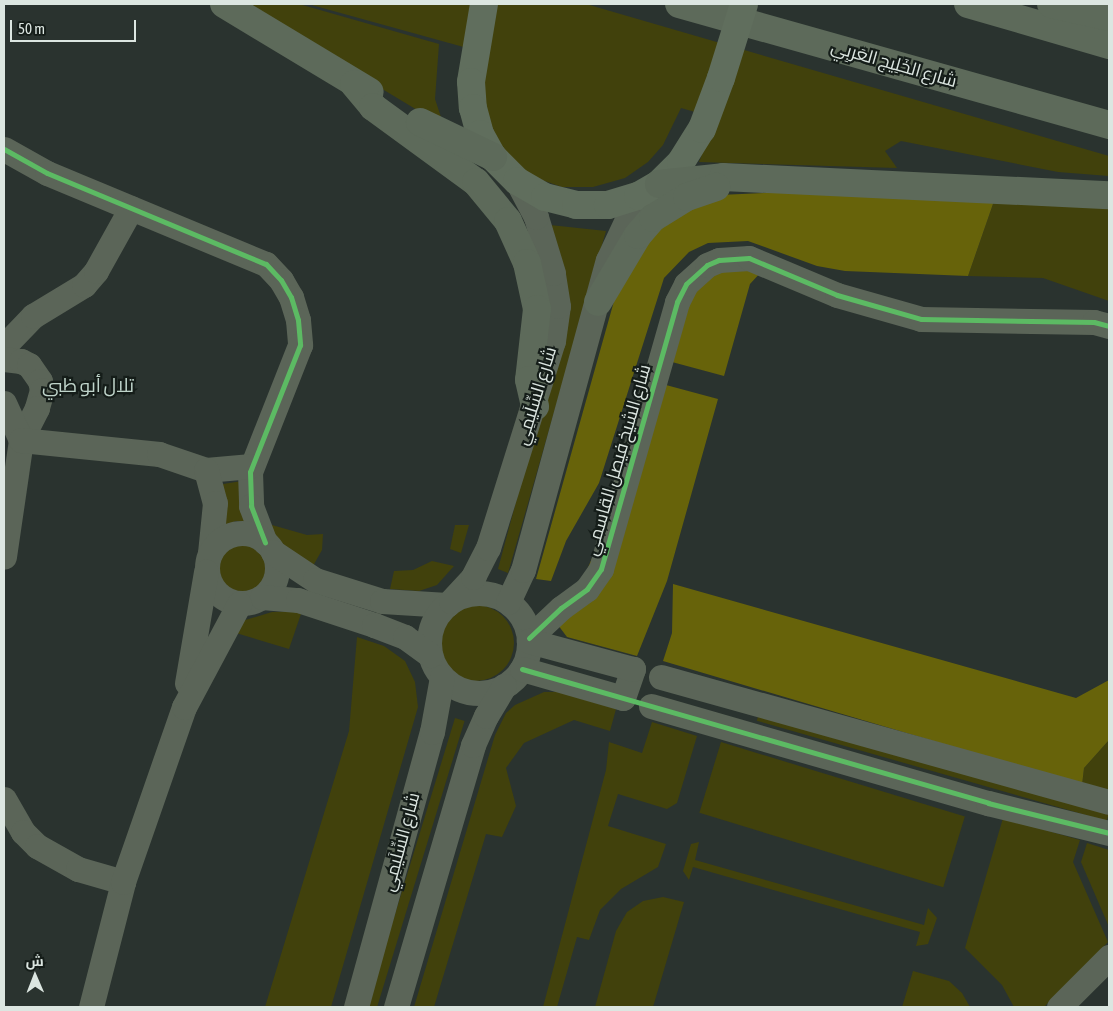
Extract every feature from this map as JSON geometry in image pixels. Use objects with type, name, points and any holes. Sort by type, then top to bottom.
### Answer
[{"type":"highway","points":[[224,4],[354,84],[447,137],[493,157]]},
{"type":"highway","name":"شارع الخَلِيج العَربِي","points":[[679,4],[1109,125]]},
{"type":"highway","points":[[968,4],[1109,45]]},
{"type":"highway","points":[[1051,4],[1109,17]]},
{"type":"highway","points":[[354,84],[373,107],[476,182],[508,221],[527,263],[537,309],[529,380],[535,406]]},
{"type":"highway","points":[[649,190],[701,178],[751,178],[1109,195]]},
{"type":"highway","points":[[598,302],[638,234],[652,218],[687,197],[751,178]]},
{"type":"main road","points":[[484,4],[471,82],[478,125],[493,157],[517,181],[545,197],[576,205],[608,205],[649,190],[681,162],[702,128],[721,78],[744,4]]},
{"type":"street","points":[[4,150],[47,173],[266,264],[291,298],[298,320],[300,345],[251,466],[251,506],[269,547],[277,573],[274,583],[251,600],[184,707]]},
{"type":"street","name":"شارع السِّلَيمِي","points":[[449,603],[473,577],[488,548],[535,406],[553,342],[558,306],[544,241],[536,216],[517,181]]},
{"type":"street","name":"شارع السِّلَيمِي","points":[[510,605],[523,570],[608,260],[649,190]]},
{"type":"street","points":[[4,346],[33,316],[84,285],[96,271],[130,208]]},
{"type":"street","name":"شارع الشيخ فيصل القاسمي","points":[[529,640],[561,608],[588,589],[605,562],[677,302],[686,284],[707,265],[719,260],[749,258],[837,295],[921,319],[1094,322],[1109,326]]},
{"type":"street","points":[[4,359],[21,360],[29,365],[40,381],[41,399],[21,440],[4,557]]},
{"type":"street","points":[[4,403],[21,440]]},
{"type":"street","points":[[21,440],[159,454],[206,470],[251,466]]},
{"type":"street","points":[[91,1007],[123,882],[184,707],[208,563],[215,503],[206,470]]},
{"type":"street","points":[[430,655],[405,637],[298,600],[230,602],[214,590],[208,563],[225,537],[235,534],[256,536],[315,580],[373,598],[405,604],[449,603],[480,593],[510,605],[561,608]]},
{"type":"street","points":[[449,603],[435,619],[429,637],[430,655],[442,677],[456,687],[472,692],[489,692],[513,678],[623,698],[633,669],[529,640]]},
{"type":"street","points":[[396,1007],[474,745],[486,716],[513,678],[529,640],[524,622],[510,605]]},
{"type":"street","name":"شارع السِّلَيمِي","points":[[356,1007],[432,732],[442,677]]},
{"type":"street","points":[[661,677],[1109,802]]},
{"type":"street","points":[[651,706],[988,803],[1109,833]]},
{"type":"street","points":[[4,799],[23,832],[37,846],[78,869],[123,882]]},
{"type":"street","points":[[1059,1007],[1109,957]]},
{"type":"shaded area","points":[[241,4],[299,4],[439,44],[435,99],[441,117],[437,122]]},
{"type":"shaded area","points":[[308,4],[586,4],[1109,156],[1109,176],[1058,172],[901,141],[885,151],[897,168],[699,162],[716,118],[681,108],[663,145],[648,162],[625,178],[593,187],[562,187],[536,178],[509,160],[490,136],[478,51]]},
{"type":"shaded area","points":[[806,191],[994,201],[968,276],[845,271],[817,266],[748,241],[708,243],[689,252],[664,278],[599,483],[566,541],[551,581],[536,579],[616,294],[666,215],[719,195]]},
{"type":"shaded area","points":[[994,201],[1109,208],[1109,301],[1043,278],[968,276]]},
{"type":"shaded area","points":[[550,225],[606,231],[508,573],[498,569],[561,334],[565,292],[559,250]]},
{"type":"shaded area","points":[[722,267],[762,271],[750,284],[724,376],[672,362],[691,293]]},
{"type":"shaded area","points":[[666,385],[718,399],[667,581],[637,656],[567,637],[558,625],[566,619]]},
{"type":"shaded area","points":[[242,481],[249,522],[236,521],[223,526],[217,485]]},
{"type":"shaded area","points":[[265,523],[307,535],[323,534],[322,550],[313,566],[285,550]]},
{"type":"shaded area","points":[[455,525],[469,525],[461,553],[450,549]]},
{"type":"shaded area","points":[[242,541],[252,543],[261,549],[267,558],[269,568],[267,578],[261,587],[252,593],[242,595],[232,593],[223,587],[217,578],[215,568],[217,558],[223,549],[232,543]]},
{"type":"shaded area","points":[[432,561],[454,566],[437,585],[419,591],[390,589],[394,571],[413,570]]},
{"type":"shaded area","points":[[673,584],[1076,698],[1109,680],[1109,740],[1084,768],[1082,785],[663,661],[672,633]]},
{"type":"shaded area","points":[[469,605],[483,605],[497,611],[508,622],[514,636],[511,658],[503,670],[483,681],[469,681],[455,675],[444,664],[438,650],[438,636],[444,622],[455,611]]},
{"type":"shaded area","points":[[302,611],[289,649],[236,633],[242,621],[272,612]]},
{"type":"shaded area","points":[[357,637],[384,646],[405,661],[415,682],[418,707],[331,1007],[265,1007],[349,731]]},
{"type":"shaded area","points":[[544,692],[559,692],[616,709],[610,731],[574,720],[524,743],[506,768],[516,806],[502,837],[486,834],[434,1007],[414,1007],[495,735],[506,713],[515,705]]},
{"type":"shaded area","points":[[759,713],[1109,813],[1107,821],[757,721]]},
{"type":"shaded area","points":[[455,718],[465,721],[377,1007],[367,1006]]},
{"type":"shaded area","points":[[652,722],[697,736],[677,803],[667,809],[618,794],[608,826],[666,844],[658,867],[621,889],[600,910],[589,940],[577,937],[557,1007],[543,1007],[606,770],[609,742],[642,753]]},
{"type":"shaded area","points":[[1109,740],[1109,794],[1082,785],[1084,768]]},
{"type":"shaded area","points":[[721,742],[965,817],[943,887],[699,813]]},
{"type":"shaded area","points":[[1003,818],[1080,840],[1073,862],[1108,942],[1044,1007],[1014,1007],[1002,985],[965,948]]},
{"type":"shaded area","points":[[699,842],[695,860],[924,925],[928,908],[937,918],[928,944],[916,946],[920,932],[693,867],[689,880],[683,871],[691,844]]},
{"type":"shaded area","points":[[1087,843],[1109,850],[1109,927],[1081,862]]},
{"type":"shaded area","points":[[663,897],[684,902],[653,1007],[595,1007],[616,931],[627,912],[643,901]]},
{"type":"shaded area","points":[[913,971],[949,981],[962,993],[970,1007],[902,1007]]},
{"type":"cycle path","points":[[4,149],[47,173],[266,264],[281,280],[291,297],[298,320],[300,345],[250,472],[251,506],[265,542]]},
{"type":"cycle path","points":[[529,638],[561,608],[587,589],[601,569],[677,302],[686,284],[707,265],[719,260],[749,258],[837,295],[921,319],[1094,322],[1109,326]]},
{"type":"cycle path","points":[[522,669],[988,803],[1109,833]]},
{"type":"district","name":"تلال أبو ظبي","points":[[88,386]]}]
